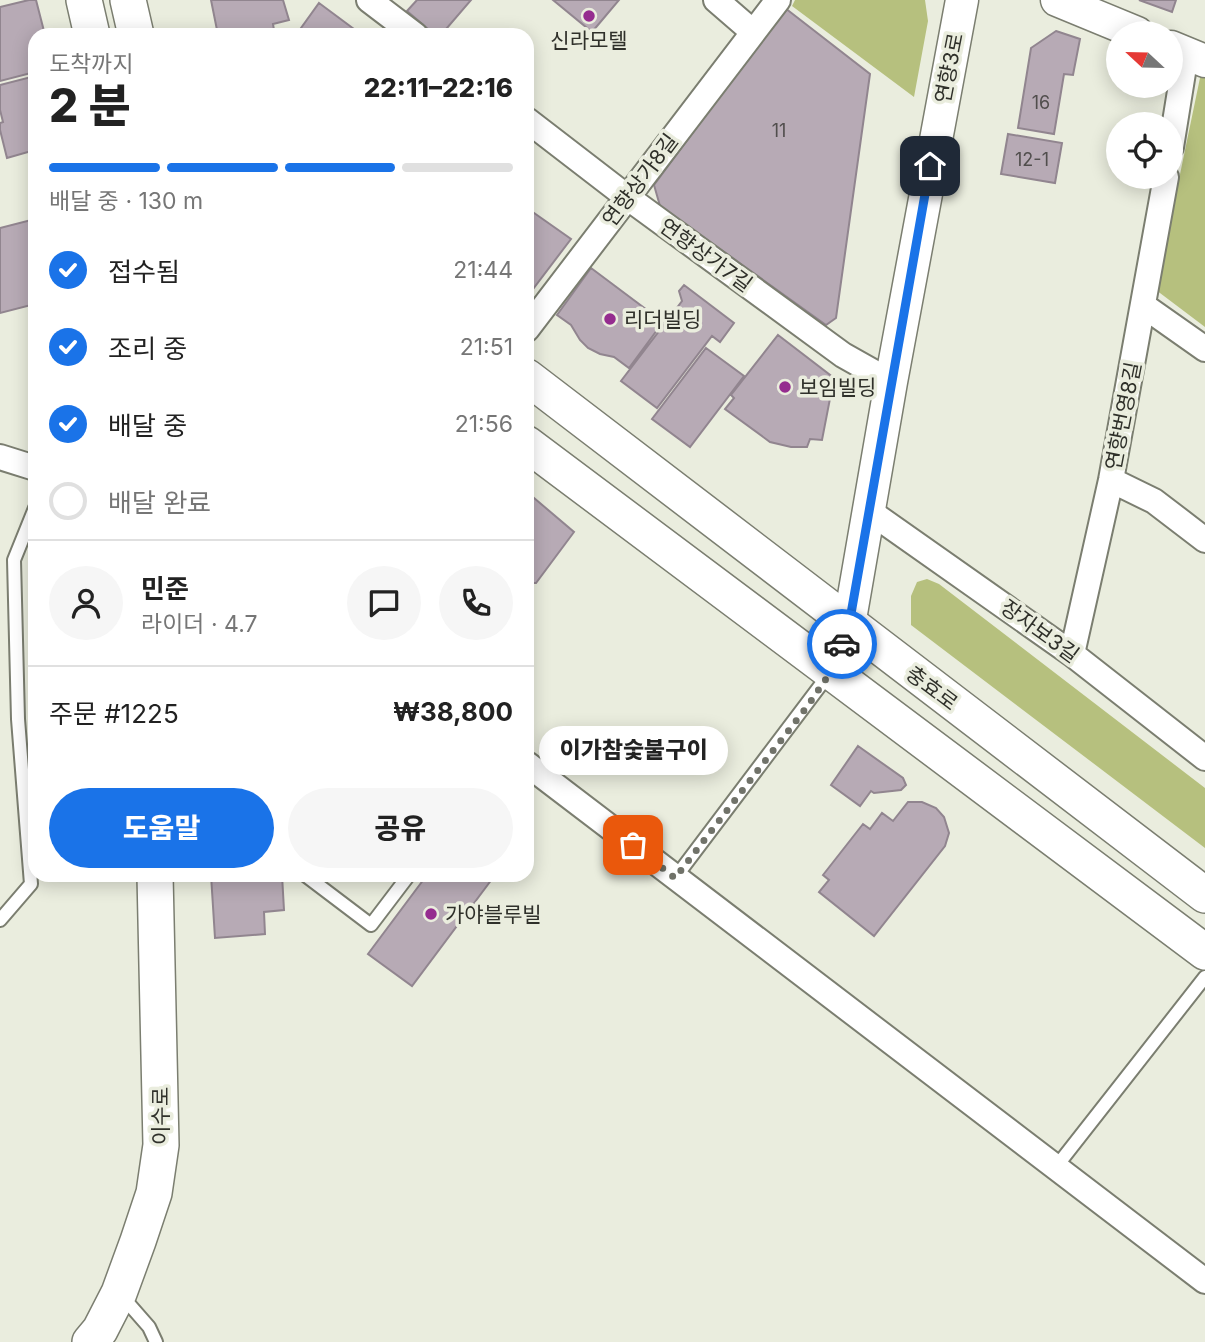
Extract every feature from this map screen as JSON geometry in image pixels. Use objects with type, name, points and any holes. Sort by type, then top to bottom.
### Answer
[{"type":"main road","points":[[84,0],[90,28]]},
{"type":"main road","points":[[128,0],[134,28]]},
{"type":"main road","name":"충효로","points":[[534,382],[1205,895]]},
{"type":"main road","points":[[534,449],[1205,952]]},
{"type":"main road","name":"이수로","points":[[90,1342],[100,1330],[119,1293],[154,1193],[161,1145],[155,882]]},
{"type":"street","points":[[369,0],[406,28]]},
{"type":"street","points":[[716,0],[753,32]]},
{"type":"street","name":"연향상가8길","points":[[534,320],[778,0]]},
{"type":"street","points":[[942,0],[955,31]]},
{"type":"street","name":"연향3로","points":[[832,670],[849,625],[962,0]]},
{"type":"street","points":[[1057,0],[1107,21]]},
{"type":"street","points":[[1177,112],[1187,54]]},
{"type":"street","name":"연향상가7길","points":[[534,125],[843,355],[891,382]]},
{"type":"street","name":"연향번영8길","points":[[1072,654],[1111,480],[1164,189]]},
{"type":"street","points":[[1144,306],[1205,349]]},
{"type":"street","points":[[0,457],[28,466]]},
{"type":"street","points":[[1111,480],[1154,501],[1205,540]]},
{"type":"street","name":"장자보3길","points":[[869,511],[1072,654],[1205,758]]},
{"type":"street","points":[[534,769],[1205,1281]]},
{"type":"lane","points":[[28,525],[14,560],[19,719],[28,833]]},
{"type":"lane","points":[[675,878],[832,670]]},
{"type":"lane","points":[[0,920],[32,882]]},
{"type":"lane","points":[[314,882],[371,925],[404,882]]},
{"type":"lane","points":[[1056,1167],[1205,977]]},
{"type":"lane","points":[[119,1293],[149,1327],[156,1342]]},
{"type":"green space","points":[[795,0],[925,0],[928,21],[914,97],[792,6]]},
{"type":"green space","points":[[1201,73],[1205,74],[1205,327],[1156,290],[1177,189],[1183,189],[1183,160]]},
{"type":"green space","points":[[927,579],[939,584],[1205,788],[1205,848],[911,625],[911,596],[917,582]]},
{"type":"building","points":[[36,0],[43,28],[28,28],[28,74],[0,81],[0,7]]},
{"type":"building","points":[[211,0],[283,0],[289,20],[273,24],[274,28],[217,28]]},
{"type":"building","points":[[417,0],[471,0],[447,28],[427,28],[407,11]]},
{"type":"building","name":"신라모텔","points":[[553,0],[619,0],[592,32]]},
{"type":"building","points":[[1139,0],[1176,0],[1172,12]]},
{"type":"building","points":[[319,3],[353,28],[301,28]]},
{"type":"building","points":[[785,8],[870,74],[836,318],[826,325],[660,206],[654,185]]},
{"type":"building","points":[[1056,31],[1080,39],[1073,75],[1064,74],[1054,134],[1018,128],[1031,48]]},
{"type":"building","points":[[28,78],[28,152],[7,158],[0,130],[0,123],[3,122],[0,85]]},
{"type":"building","points":[[1008,134],[1062,143],[1055,183],[1001,174]]},
{"type":"building","points":[[534,213],[571,239],[534,288]]},
{"type":"building","points":[[28,221],[28,306],[0,313],[0,228]]},
{"type":"building","name":"리더빌딩","points":[[591,268],[663,322],[629,368],[614,357],[588,348],[571,325],[557,315]]},
{"type":"building","points":[[684,285],[734,323],[720,342],[712,336],[657,408],[621,381],[682,301],[679,291]]},
{"type":"building","name":"보임빌딩","points":[[778,335],[834,378],[822,440],[810,439],[807,447],[791,447],[770,442],[725,409],[734,398],[731,395]]},
{"type":"building","points":[[706,348],[744,376],[690,447],[652,419]]},
{"type":"building","points":[[534,498],[574,532],[534,583]]},
{"type":"building","points":[[858,746],[903,778],[906,785],[901,790],[871,791],[860,806],[831,785]]},
{"type":"building","points":[[908,802],[922,802],[936,808],[944,817],[949,833],[945,846],[874,936],[819,892],[829,880],[823,875],[863,824],[870,829],[882,813],[893,821]]},
{"type":"building","points":[[211,882],[282,882],[284,910],[264,912],[265,934],[215,938]]},
{"type":"building","name":"가야블루빌","points":[[422,882],[490,882],[412,986],[368,954]]},
{"type":"way so far","points":[[633,845],[675,878],[809,704],[832,670],[842,644]]},
{"type":"place","name":"신라모텔","points":[[589,16]]},
{"type":"place","name":"리더빌딩","points":[[610,319]]},
{"type":"place","name":"보임빌딩","points":[[785,387]]},
{"type":"place","name":"이가참숯불구이","points":[[633,845]]},
{"type":"place","name":"가야블루빌","points":[[431,914]]},
{"type":"route","points":[[842,644],[849,625],[930,166]]}]
